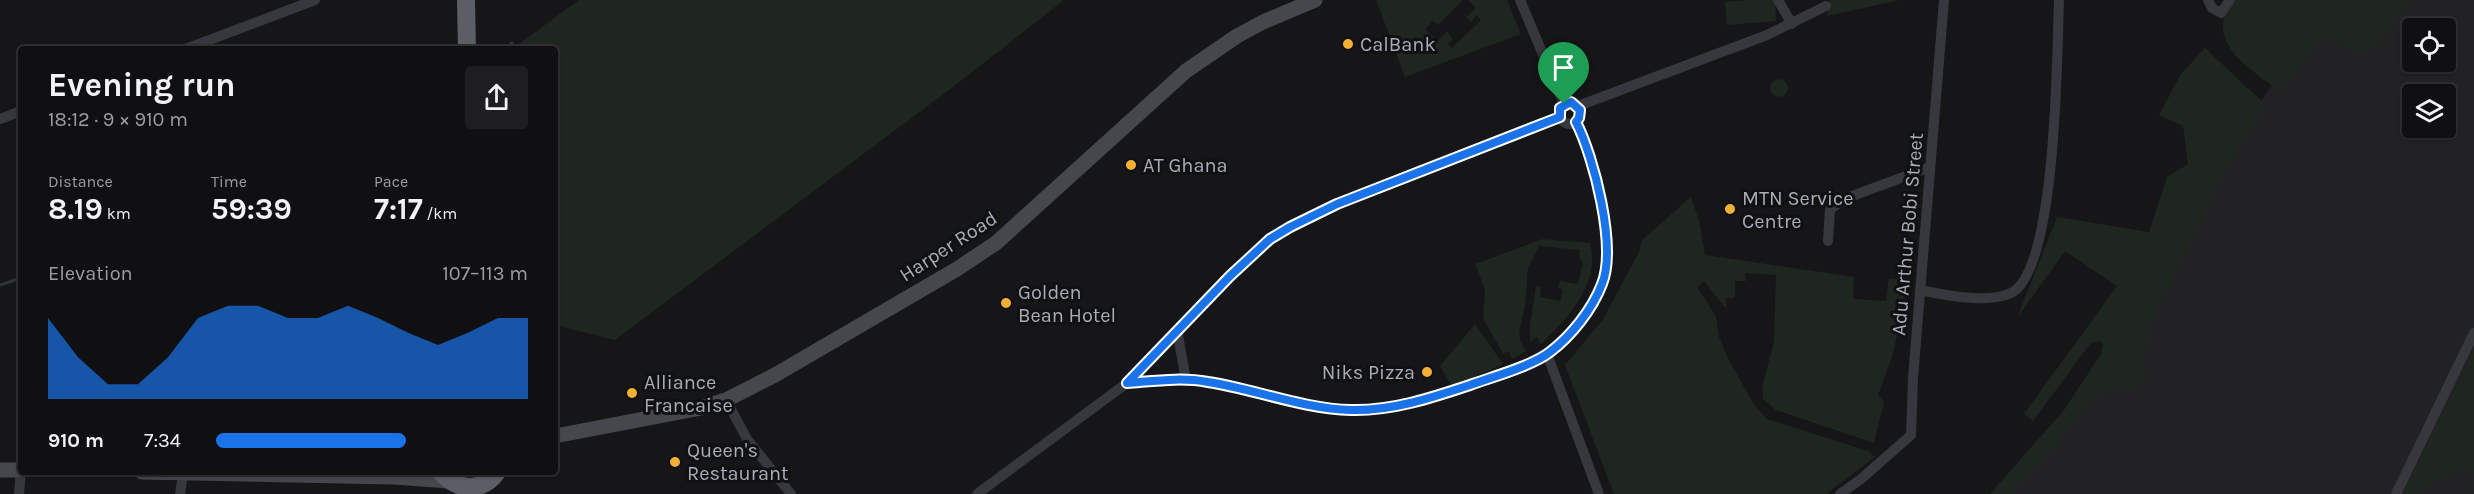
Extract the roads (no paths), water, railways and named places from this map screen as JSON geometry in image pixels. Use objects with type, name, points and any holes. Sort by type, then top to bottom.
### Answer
[{"type":"highway","points":[[466,0],[467,46]]},
{"type":"highway","points":[[449,483],[469,488],[491,482]]},
{"type":"main road","name":"Harper Road","points":[[558,435],[701,408],[726,400],[766,380],[977,256],[1015,228],[1186,71],[1237,36],[1315,0]]},
{"type":"main road","points":[[0,470],[18,470]]},
{"type":"main road","points":[[397,475],[449,483]]},
{"type":"street","points":[[194,46],[315,0]]},
{"type":"street","points":[[1520,0],[1564,104]]},
{"type":"street","points":[[1778,0],[1792,24]]},
{"type":"street","name":"Adu Arthur Bobi Street","points":[[1840,494],[1911,435],[1920,290],[1944,0]]},
{"type":"street","points":[[1920,290],[1950,297],[1983,298],[2011,293],[2024,281],[2040,241],[2048,204],[2059,0]]},
{"type":"street","points":[[2208,0],[2212,8],[2221,13],[2230,0]]},
{"type":"street","points":[[1578,106],[1792,24],[1826,6]]},
{"type":"street","points":[[1571,102],[1578,106],[1581,114],[1576,122],[1565,122],[1560,117],[1560,108],[1564,104],[1571,102]]},
{"type":"street","points":[[0,118],[18,112]]},
{"type":"street","points":[[977,494],[1127,383],[1230,276],[1270,239],[1347,200],[1560,117]]},
{"type":"street","points":[[1127,383],[1207,381],[1289,400],[1349,410],[1384,408],[1430,399],[1548,354],[1568,336],[1593,302],[1602,283],[1607,258],[1602,207],[1595,171],[1576,122]]},
{"type":"street","points":[[1828,241],[1830,209],[1847,198],[1930,167]]},
{"type":"street","points":[[1177,330],[1186,380]]},
{"type":"street","points":[[2396,494],[2474,333]]},
{"type":"street","points":[[1548,354],[1599,494]]},
{"type":"street","points":[[726,400],[747,439],[791,494]]},
{"type":"street","points":[[19,494],[21,475]]},
{"type":"street","points":[[180,494],[183,475]]},
{"type":"waterway","points":[[509,46],[512,43]]},
{"type":"waterway","points":[[0,285],[18,279]]},
{"type":"place","name":"CalBank","points":[[1348,44]]},
{"type":"place","name":"AT Ghana","points":[[1131,165]]},
{"type":"place","name":"MTN Service Centre","points":[[1730,209]]},
{"type":"place","name":"Golden Bean Hotel","points":[[1006,303]]},
{"type":"place","name":"Niks Pizza","points":[[1427,372]]},
{"type":"place","name":"Alliance Francaise","points":[[632,393]]},
{"type":"place","name":"Queen's Restaurant","points":[[675,462]]}]
